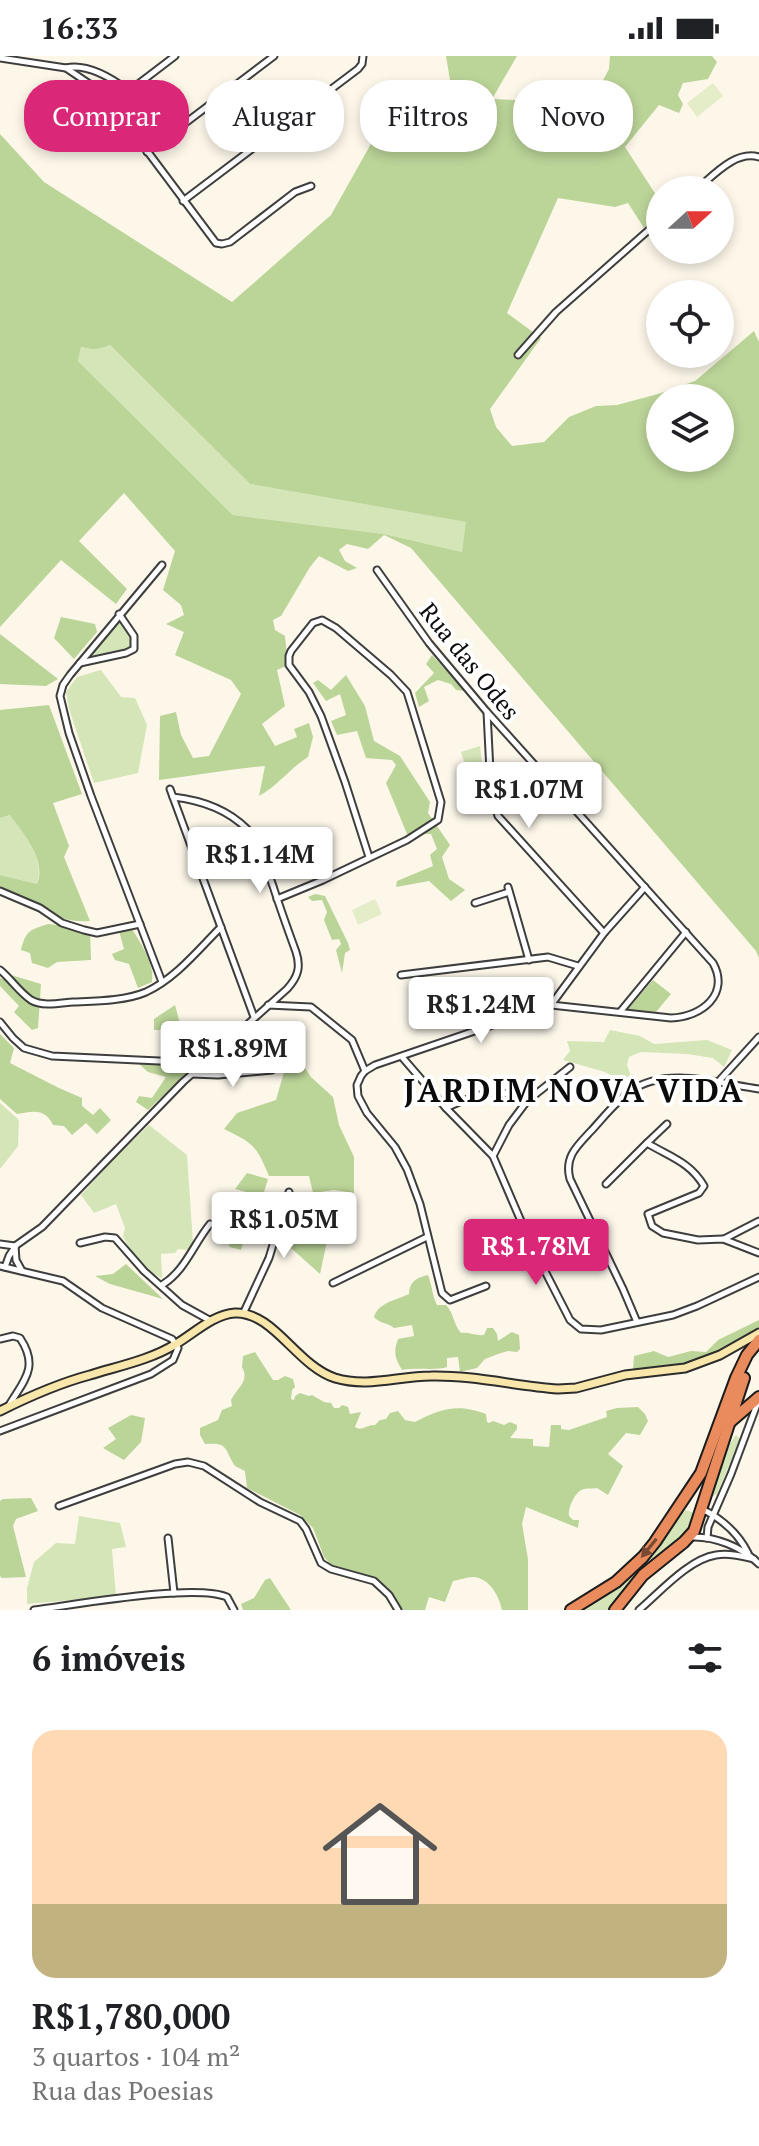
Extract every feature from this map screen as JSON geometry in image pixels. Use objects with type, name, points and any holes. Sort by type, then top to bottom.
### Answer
[{"type":"highway","points":[[574,1609],[616,1582],[655,1542],[701,1473],[747,1355],[759,1340]]},
{"type":"highway","points":[[615,1610],[643,1575],[690,1537],[746,1372],[759,1350]]},
{"type":"highway","points":[[729,1424],[759,1398]]},
{"type":"highway","points":[[678,1508],[690,1506],[702,1509]]},
{"type":"main road","points":[[4,1409],[88,1375],[124,1366],[176,1343],[229,1314],[243,1314],[266,1323],[303,1359],[325,1374],[362,1383],[433,1375],[567,1390],[625,1375],[685,1368],[734,1348],[759,1333]]},
{"type":"main road","points":[[734,1348],[747,1355]]},
{"type":"street","points":[[143,80],[175,56]]},
{"type":"street","points":[[189,120],[274,56]]},
{"type":"street","points":[[183,201],[358,69],[363,56]]},
{"type":"street","points":[[0,58],[72,67],[108,80]]},
{"type":"street","points":[[66,68],[84,80]]},
{"type":"street","points":[[147,152],[213,241],[226,244],[295,192],[311,186]]},
{"type":"street","points":[[713,176],[733,160],[750,154],[759,157]]},
{"type":"street","points":[[518,355],[556,312],[646,232]]},
{"type":"street","points":[[162,565],[63,685],[61,702],[91,796],[162,982]]},
{"type":"street","name":"Rua das Odes","points":[[365,1071],[551,1005],[671,1018],[687,1017],[701,1011],[719,988],[719,977],[713,963],[433,649],[377,570]]},
{"type":"street","points":[[79,664],[134,649],[134,636],[119,614]]},
{"type":"street","points":[[277,899],[407,840],[440,816],[441,802],[407,692],[336,628],[320,620],[308,627],[296,643],[289,656],[289,665],[309,692],[325,726],[369,857]]},
{"type":"street","points":[[487,712],[491,791],[498,816],[604,933]]},
{"type":"street","points":[[170,789],[254,1017]]},
{"type":"street","points":[[0,1431],[124,1385],[173,1360],[178,1348],[169,1337],[102,1308],[63,1281],[3,1267],[15,1246],[48,1221],[191,1074],[292,983],[300,966],[263,860],[247,830],[228,815],[204,803],[173,797]]},
{"type":"street","points":[[551,1005],[604,933],[645,887]]},
{"type":"street","points":[[475,903],[509,890],[529,960]]},
{"type":"street","points":[[0,891],[40,908],[62,923],[84,930],[97,933],[140,924]]},
{"type":"street","points":[[0,970],[30,1000],[45,1004],[125,997],[147,991],[180,969],[221,927]]},
{"type":"street","points":[[619,1012],[686,932]]},
{"type":"street","points":[[401,975],[548,957],[578,966]]},
{"type":"street","points":[[267,1005],[311,1007],[352,1040],[365,1071],[358,1081],[361,1104],[401,1156],[420,1204],[440,1287],[450,1300],[486,1286]]},
{"type":"street","points":[[0,1022],[24,1048],[52,1056],[203,1063]]},
{"type":"street","points":[[719,1082],[759,1037]]},
{"type":"street","points":[[402,1057],[493,1156],[530,1242],[570,1320],[581,1329],[673,1315],[759,1277]]},
{"type":"street","points":[[493,1156],[509,1125],[527,1101],[570,1067]]},
{"type":"street","points":[[191,1074],[272,1070]]},
{"type":"street","points":[[637,1322],[573,1186],[568,1170],[573,1149],[615,1104],[637,1086],[658,1079],[719,1082],[759,1089]]},
{"type":"street","points":[[446,1108],[497,1092],[515,1094],[527,1101]]},
{"type":"street","points":[[606,1184],[667,1124]]},
{"type":"street","points":[[647,1143],[681,1160],[704,1187],[699,1193],[648,1214],[652,1226],[663,1233],[698,1240],[723,1239],[759,1221]]},
{"type":"street","points":[[243,1314],[269,1258],[289,1192]]},
{"type":"street","points":[[162,1285],[181,1269],[210,1224]]},
{"type":"street","points":[[80,1243],[105,1237],[115,1238],[135,1262],[182,1305],[212,1322]]},
{"type":"street","points":[[333,1283],[427,1237]]},
{"type":"street","points":[[723,1239],[758,1254]]},
{"type":"street","points":[[0,1244],[15,1246]]},
{"type":"street","points":[[15,1246],[16,1260],[22,1271]]},
{"type":"street","points":[[0,1339],[20,1338],[30,1359],[26,1377],[4,1409]]},
{"type":"street","points":[[707,1538],[708,1527],[759,1398]]},
{"type":"street","points":[[59,1506],[175,1464],[200,1464],[260,1502],[300,1521],[321,1563],[335,1571],[374,1581],[389,1595],[398,1610]]},
{"type":"street","points":[[702,1509],[728,1526],[759,1564]]},
{"type":"street","points":[[721,1542],[728,1526]]},
{"type":"street","points":[[690,1537],[721,1542],[751,1556]]},
{"type":"street","points":[[168,1538],[174,1593]]},
{"type":"street","points":[[639,1610],[687,1569],[704,1559],[751,1556]]},
{"type":"street","points":[[34,1610],[174,1593],[222,1594],[234,1610]]},
{"type":"green space","points":[[446,56],[517,56],[497,90],[497,80],[450,80]]},
{"type":"green space","points":[[610,56],[712,56],[717,62],[708,79],[683,83],[678,95],[683,104],[679,113],[659,105],[633,137],[633,80],[603,80],[609,69]]},
{"type":"green space","points":[[713,83],[723,96],[697,117],[687,103]]},
{"type":"green space","points":[[497,99],[513,100],[513,152],[628,152],[646,179],[646,226],[644,228],[628,203],[615,207],[558,198],[507,313],[541,338],[490,409],[496,427],[512,446],[544,442],[569,417],[596,406],[617,405],[646,397],[646,472],[734,472],[734,384],[686,384],[710,368],[734,368],[734,348],[754,331],[759,342],[759,958],[411,548],[384,535],[368,549],[347,544],[339,550],[345,561],[357,568],[348,571],[319,556],[281,616],[273,620],[275,630],[285,636],[288,665],[277,670],[285,706],[262,724],[275,746],[297,737],[294,729],[309,723],[313,737],[308,757],[259,796],[265,766],[159,780],[160,716],[176,712],[181,735],[193,758],[209,756],[241,694],[231,680],[175,655],[184,632],[166,624],[184,615],[181,605],[163,590],[175,551],[124,493],[79,541],[127,589],[116,604],[61,560],[0,627],[0,134],[44,182],[232,302],[331,215],[366,152],[497,152]],"holes":[[[110,345],[250,484],[466,522],[462,552],[384,534],[233,515],[78,361],[81,347],[96,349]]]},
{"type":"green space","points":[[110,345],[250,484],[467,522],[462,552],[384,534],[233,515],[78,361],[81,347],[96,349]]},
{"type":"green space","points":[[119,614],[131,631],[134,649],[79,664]]},
{"type":"green space","points":[[61,617],[95,624],[97,632],[74,659],[54,638]]},
{"type":"green space","points":[[0,634],[58,679],[46,686],[0,684]]},
{"type":"green space","points":[[432,655],[465,691],[456,690],[451,684],[438,680],[424,687],[429,701],[419,707],[415,693],[434,673],[426,664]]},
{"type":"green space","points":[[101,670],[121,697],[135,698],[147,725],[138,773],[94,783],[66,692],[77,677]]},
{"type":"green space","points":[[346,675],[365,706],[374,741],[400,756],[430,802],[428,813],[450,845],[442,857],[449,879],[465,890],[451,901],[429,881],[396,887],[397,881],[433,866],[430,855],[437,849],[431,834],[407,834],[386,783],[396,765],[392,760],[366,758],[357,731],[337,735],[331,721],[346,715],[340,694],[326,701],[313,683],[318,680],[331,690]]},
{"type":"green space","points":[[49,705],[82,794],[53,803],[69,846],[64,857],[90,921],[55,916],[0,890],[0,875],[37,884],[39,866],[32,848],[10,815],[0,818],[0,710]]},
{"type":"green space","points":[[480,746],[485,790],[473,792],[461,752]]},
{"type":"green space","points":[[10,815],[36,856],[37,884],[0,875],[0,818]]},
{"type":"green space","points":[[315,894],[325,896],[348,943],[350,950],[345,953],[342,973],[336,950],[341,944],[339,939],[332,940],[324,920],[327,912],[322,900],[312,901],[308,897]]},
{"type":"green space","points":[[375,899],[382,914],[358,925],[352,910]]},
{"type":"green space","points":[[48,924],[90,929],[91,960],[57,962],[48,968],[32,963],[30,953],[21,950],[25,938],[33,930]]},
{"type":"green space","points":[[132,929],[146,954],[152,975],[152,982],[138,988],[129,964],[115,960],[112,954],[124,949],[119,931]]},
{"type":"green space","points":[[11,975],[41,984],[38,1028],[32,1030],[14,1012],[19,1006],[0,986],[0,978]]},
{"type":"green space","points":[[653,980],[671,994],[656,1012],[627,1010]]},
{"type":"green space","points":[[175,1005],[182,1031],[154,1030],[154,1019]]},
{"type":"green space","points":[[610,1030],[640,1036],[654,1044],[707,1040],[732,1050],[724,1067],[713,1058],[641,1052],[629,1057],[627,1065],[633,1082],[626,1083],[605,1072],[563,1060],[570,1051],[567,1041],[604,1042]]},
{"type":"green space","points":[[0,1034],[14,1048],[10,1063],[82,1098],[82,1106],[93,1115],[100,1108],[111,1120],[97,1134],[86,1123],[72,1135],[64,1126],[53,1125],[42,1113],[17,1114],[0,1099]]},
{"type":"green space","points":[[298,1058],[311,1077],[333,1097],[339,1125],[354,1157],[354,1193],[334,1190],[313,1193],[309,1176],[269,1176],[252,1146],[224,1129],[237,1113],[276,1100],[286,1065]]},
{"type":"green space","points":[[138,1063],[181,1067],[188,1072],[148,1110],[136,1102],[139,1096],[152,1098],[166,1077],[148,1072]]},
{"type":"green space","points":[[0,1103],[19,1120],[18,1146],[0,1169]]},
{"type":"green space","points":[[149,1125],[187,1155],[193,1243],[189,1250],[178,1249],[175,1253],[161,1254],[162,1278],[143,1266],[130,1249],[123,1236],[125,1228],[116,1204],[94,1213],[81,1195]]},
{"type":"green space","points":[[247,1173],[268,1179],[251,1215],[241,1250],[230,1247],[225,1227],[235,1208],[240,1211],[254,1194],[235,1189]]},
{"type":"green space","points":[[315,1211],[330,1227],[320,1274],[291,1248],[296,1242],[311,1236]]},
{"type":"green space","points":[[126,1264],[163,1299],[110,1284],[95,1276],[113,1274]]},
{"type":"green space","points":[[428,1275],[437,1305],[446,1305],[461,1333],[484,1335],[487,1328],[493,1328],[498,1341],[512,1332],[519,1335],[520,1349],[498,1354],[485,1359],[477,1368],[460,1372],[458,1357],[447,1358],[447,1367],[443,1368],[402,1370],[396,1355],[396,1344],[398,1339],[414,1336],[412,1325],[394,1328],[374,1317],[383,1305],[409,1294],[414,1281]]},
{"type":"green space","points":[[759,1320],[759,1328],[719,1353],[690,1364],[639,1371],[633,1369],[634,1356],[654,1351],[668,1357],[691,1351],[706,1352],[718,1340]]},
{"type":"green space","points":[[255,1352],[273,1380],[285,1376],[293,1379],[295,1387],[291,1399],[294,1400],[300,1393],[312,1395],[331,1403],[334,1408],[342,1405],[348,1407],[350,1414],[361,1412],[355,1427],[358,1428],[375,1425],[390,1413],[398,1411],[405,1420],[415,1422],[457,1408],[486,1414],[489,1423],[493,1421],[504,1425],[510,1422],[517,1425],[517,1429],[510,1438],[533,1439],[533,1446],[549,1447],[551,1425],[561,1425],[561,1429],[569,1430],[607,1417],[606,1411],[638,1407],[648,1421],[640,1435],[626,1433],[608,1454],[623,1466],[608,1495],[597,1488],[581,1490],[575,1496],[569,1516],[579,1520],[578,1528],[526,1507],[522,1524],[528,1559],[528,1610],[502,1610],[492,1588],[484,1580],[473,1577],[453,1581],[445,1602],[429,1597],[425,1610],[401,1610],[394,1595],[376,1578],[330,1564],[324,1557],[313,1528],[300,1515],[247,1488],[245,1471],[235,1466],[225,1448],[218,1444],[205,1444],[200,1428],[218,1420],[222,1410],[232,1406],[231,1400],[244,1380],[243,1356]]},
{"type":"green space","points":[[131,1415],[145,1418],[141,1442],[124,1460],[103,1448],[116,1439],[108,1428]]},
{"type":"green space","points":[[736,1435],[740,1439],[717,1494],[713,1496],[720,1464]]},
{"type":"green space","points":[[31,1498],[38,1511],[16,1519],[13,1526],[26,1577],[2,1578],[0,1501]]},
{"type":"green space","points":[[686,1510],[694,1513],[687,1533],[636,1576],[609,1610],[583,1610],[643,1563]]},
{"type":"green space","points":[[79,1516],[120,1523],[126,1547],[112,1549],[116,1596],[27,1604],[27,1588],[34,1562],[56,1543],[75,1544]]},
{"type":"green space","points":[[270,1578],[291,1610],[243,1610],[241,1604],[254,1598],[265,1580]]},
{"type":"district","name":"JARDIM NOVA VIDA","points":[[574,1090]]}]
